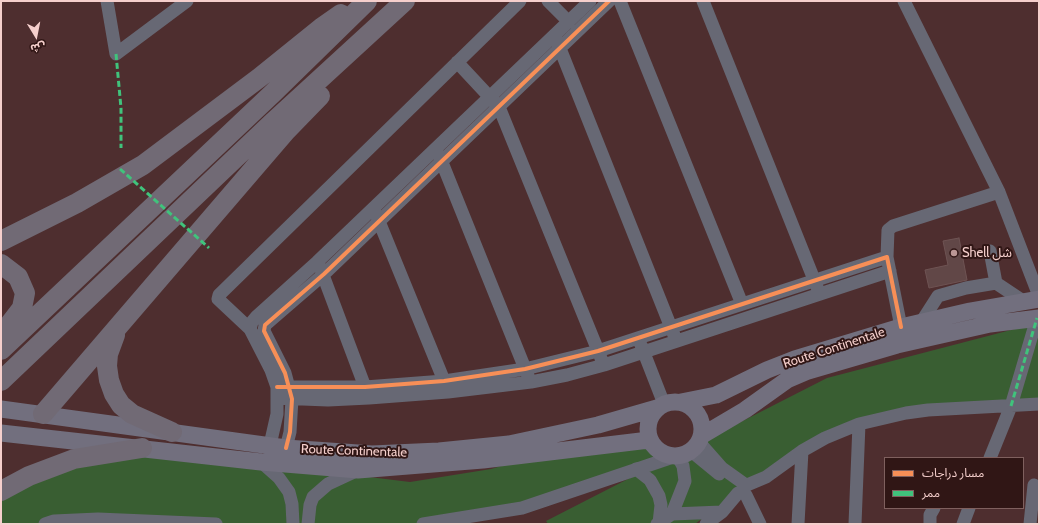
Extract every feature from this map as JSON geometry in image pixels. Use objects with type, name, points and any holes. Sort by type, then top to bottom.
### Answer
[{"type":"highway","points":[[1,241],[77,203],[138,169],[259,78],[321,28],[340,15],[366,1]]},
{"type":"highway","points":[[1,350],[284,83],[366,1]]},
{"type":"highway","points":[[43,414],[286,131],[361,53],[401,4]]},
{"type":"highway","points":[[1,381],[272,123],[401,4]]},
{"type":"highway","points":[[1,264],[18,277],[25,293],[22,308],[1,335]]},
{"type":"highway","points":[[118,328],[108,354],[107,366],[109,380],[114,394],[121,405],[132,414],[172,432]]},
{"type":"highway","points":[[1,491],[29,476],[74,459],[142,448]]},
{"type":"main road","name":"Route Continentale","points":[[681,402],[716,395],[767,370],[901,327],[922,321],[1034,299]]},
{"type":"main road","name":"Route Continentale","points":[[688,449],[787,380],[808,371],[904,343],[990,324],[1038,318]]},
{"type":"main road","points":[[681,402],[689,406],[698,415],[702,428],[688,449],[658,452],[649,440],[647,431],[648,423],[651,415],[661,406],[681,402]]},
{"type":"main road","name":"Route Continentale","points":[[1,409],[278,446],[372,454],[439,451],[509,444],[598,425],[661,406]]},
{"type":"main road","name":"Route Continentale","points":[[1,432],[261,462],[358,470],[483,460],[649,440]]},
{"type":"street","points":[[107,1],[116,54],[187,1]]},
{"type":"street","points":[[278,446],[276,422],[277,393],[271,370],[250,329],[218,299],[219,295],[520,1]]},
{"type":"street","points":[[548,1],[569,22]]},
{"type":"street","points":[[250,329],[252,322],[257,316],[317,262],[590,1]]},
{"type":"street","points":[[278,446],[290,432],[291,394],[285,373],[264,331],[265,325],[324,274],[609,1]]},
{"type":"street","points":[[620,1],[742,304]]},
{"type":"street","points":[[703,1],[820,294]]},
{"type":"street","points":[[904,1],[999,192],[1034,299]]},
{"type":"street","points":[[555,35],[676,341]]},
{"type":"street","points":[[457,62],[491,96],[499,107],[604,365]]},
{"type":"street","points":[[435,148],[442,161],[531,382]]},
{"type":"street","points":[[901,327],[887,257],[888,230],[893,226],[999,192]]},
{"type":"street","points":[[373,208],[380,220],[446,386]]},
{"type":"street","points":[[990,251],[996,283]]},
{"type":"street","points":[[446,386],[526,369],[598,350],[887,257]]},
{"type":"street","points":[[317,262],[324,274],[367,393]]},
{"type":"street","points":[[277,393],[367,393],[446,386],[531,382],[604,365],[890,271]]},
{"type":"street","points":[[922,321],[938,296],[966,288],[996,283],[1034,299]]},
{"type":"street","points":[[990,457],[1011,406],[1038,318]]},
{"type":"street","points":[[250,329],[264,331]]},
{"type":"street","points":[[638,337],[661,406]]},
{"type":"street","points":[[706,524],[722,512],[742,488],[766,478],[802,451],[842,430],[859,424],[906,413],[928,410],[1039,404]]},
{"type":"street","points":[[855,524],[859,424]]},
{"type":"street","points":[[422,524],[522,508],[688,449]]},
{"type":"street","points":[[688,449],[718,474],[742,488],[760,524]]},
{"type":"street","points":[[672,514],[685,481],[683,466],[688,449]]},
{"type":"street","points":[[798,524],[802,451]]},
{"type":"street","points":[[261,462],[279,478],[289,492],[292,504],[293,524]]},
{"type":"street","points":[[636,468],[650,480],[659,496],[661,509],[658,523]]},
{"type":"street","points":[[308,524],[310,505],[314,497],[328,484],[358,470]]},
{"type":"street","points":[[1030,524],[1032,485]]},
{"type":"street","points":[[930,524],[930,515],[933,509]]},
{"type":"street","points":[[963,524],[969,509]]},
{"type":"street","points":[[658,523],[672,514],[722,512]]},
{"type":"street","points":[[45,524],[98,519],[216,524]]},
{"type":"green space","points":[[1039,324],[1039,398],[850,421],[767,469],[695,524],[548,524],[546,521],[665,460],[453,524],[1,524],[1,491],[133,448],[410,482],[491,469],[508,464],[663,444],[666,449],[676,455],[827,378],[1030,325]]},
{"type":"building","name":"Shell شل","points":[[959,238],[967,280],[929,288],[925,270],[948,265],[943,241]]},
{"type":"marked path","points":[[116,54],[121,108],[121,148]]},
{"type":"marked path","points":[[120,169],[209,248]]},
{"type":"marked path","points":[[1011,406],[1037,318]]},
{"type":"cycle path","points":[[286,448],[290,432],[292,399],[285,373],[264,331],[265,325],[324,274],[609,1]]},
{"type":"cycle path","points":[[277,387],[365,387],[444,381],[525,369],[598,351],[887,257],[901,327]]},
{"type":"place","name":"Shell شل","points":[[954,253]]}]
